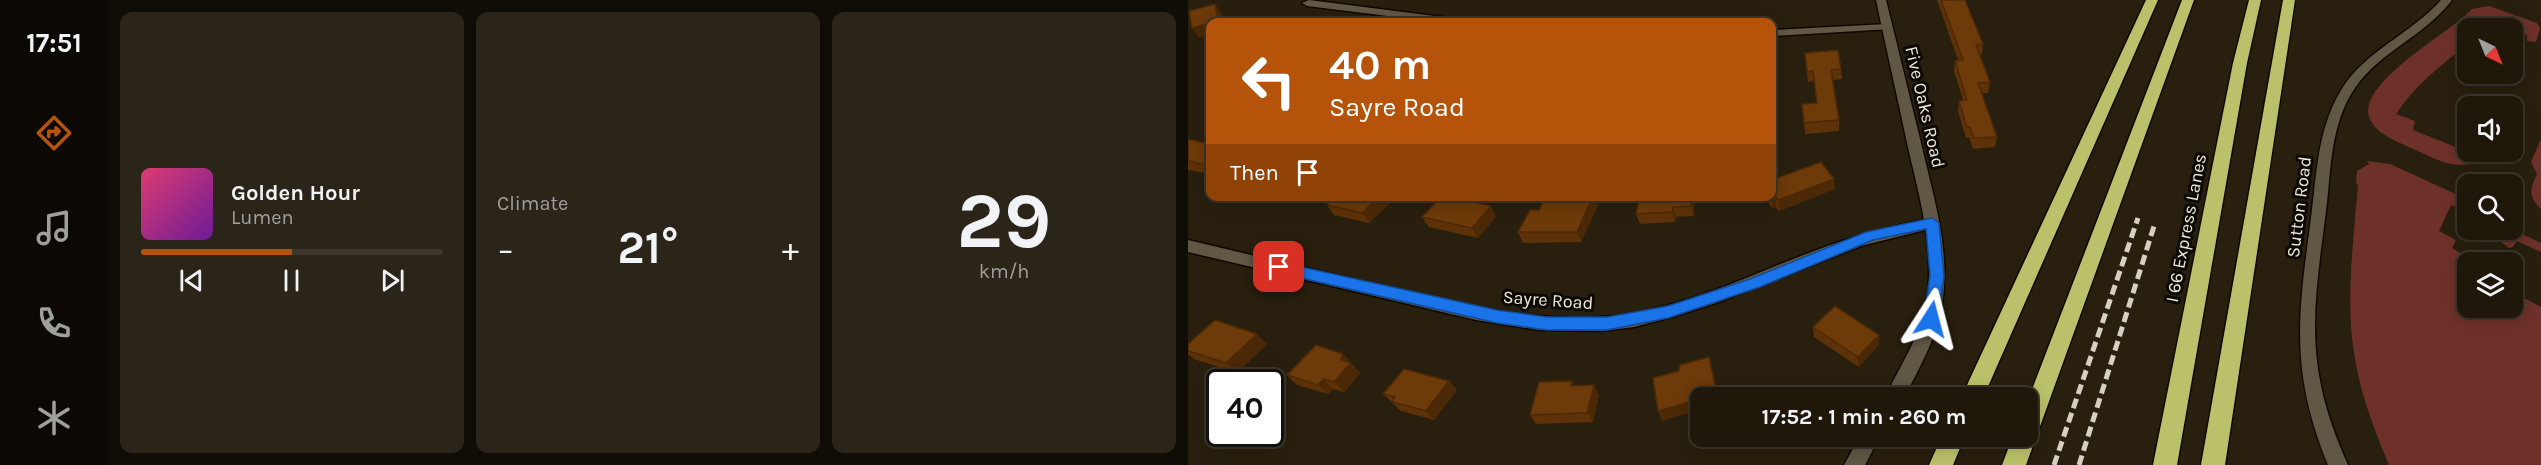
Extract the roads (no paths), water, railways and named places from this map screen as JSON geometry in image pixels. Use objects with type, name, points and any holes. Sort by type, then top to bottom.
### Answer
[{"type":"highway","points":[[1977,387],[2152,0]]},
{"type":"highway","points":[[2038,402],[2188,0]]},
{"type":"highway","name":"I 66 Express Lanes","points":[[2165,465],[2238,75],[2255,0]]},
{"type":"highway","points":[[2213,465],[2240,287],[2289,0]]},
{"type":"highway","points":[[1941,465],[1949,447]]},
{"type":"highway","points":[[2014,465],[2021,447]]},
{"type":"street","name":"Five Oaks Road","points":[[1881,0],[1932,223],[1937,276],[1931,319],[1919,351],[1900,387]]},
{"type":"street","name":"Sutton Road","points":[[2337,465],[2320,416],[2307,347],[2313,250],[2331,122],[2340,101],[2358,75],[2432,16],[2447,0]]},
{"type":"street","points":[[1307,3],[1426,18]]},
{"type":"street","points":[[1776,33],[1887,27]]},
{"type":"street","name":"Sayre Road","points":[[1188,246],[1487,315],[1578,325],[1607,324],[1668,312],[1755,283],[1870,235],[1932,223]]},
{"type":"street","points":[[1854,465],[1865,447]]},
{"type":"railway","points":[[2054,465],[2138,218]]},
{"type":"railway","points":[[2079,465],[2155,223]]}]
